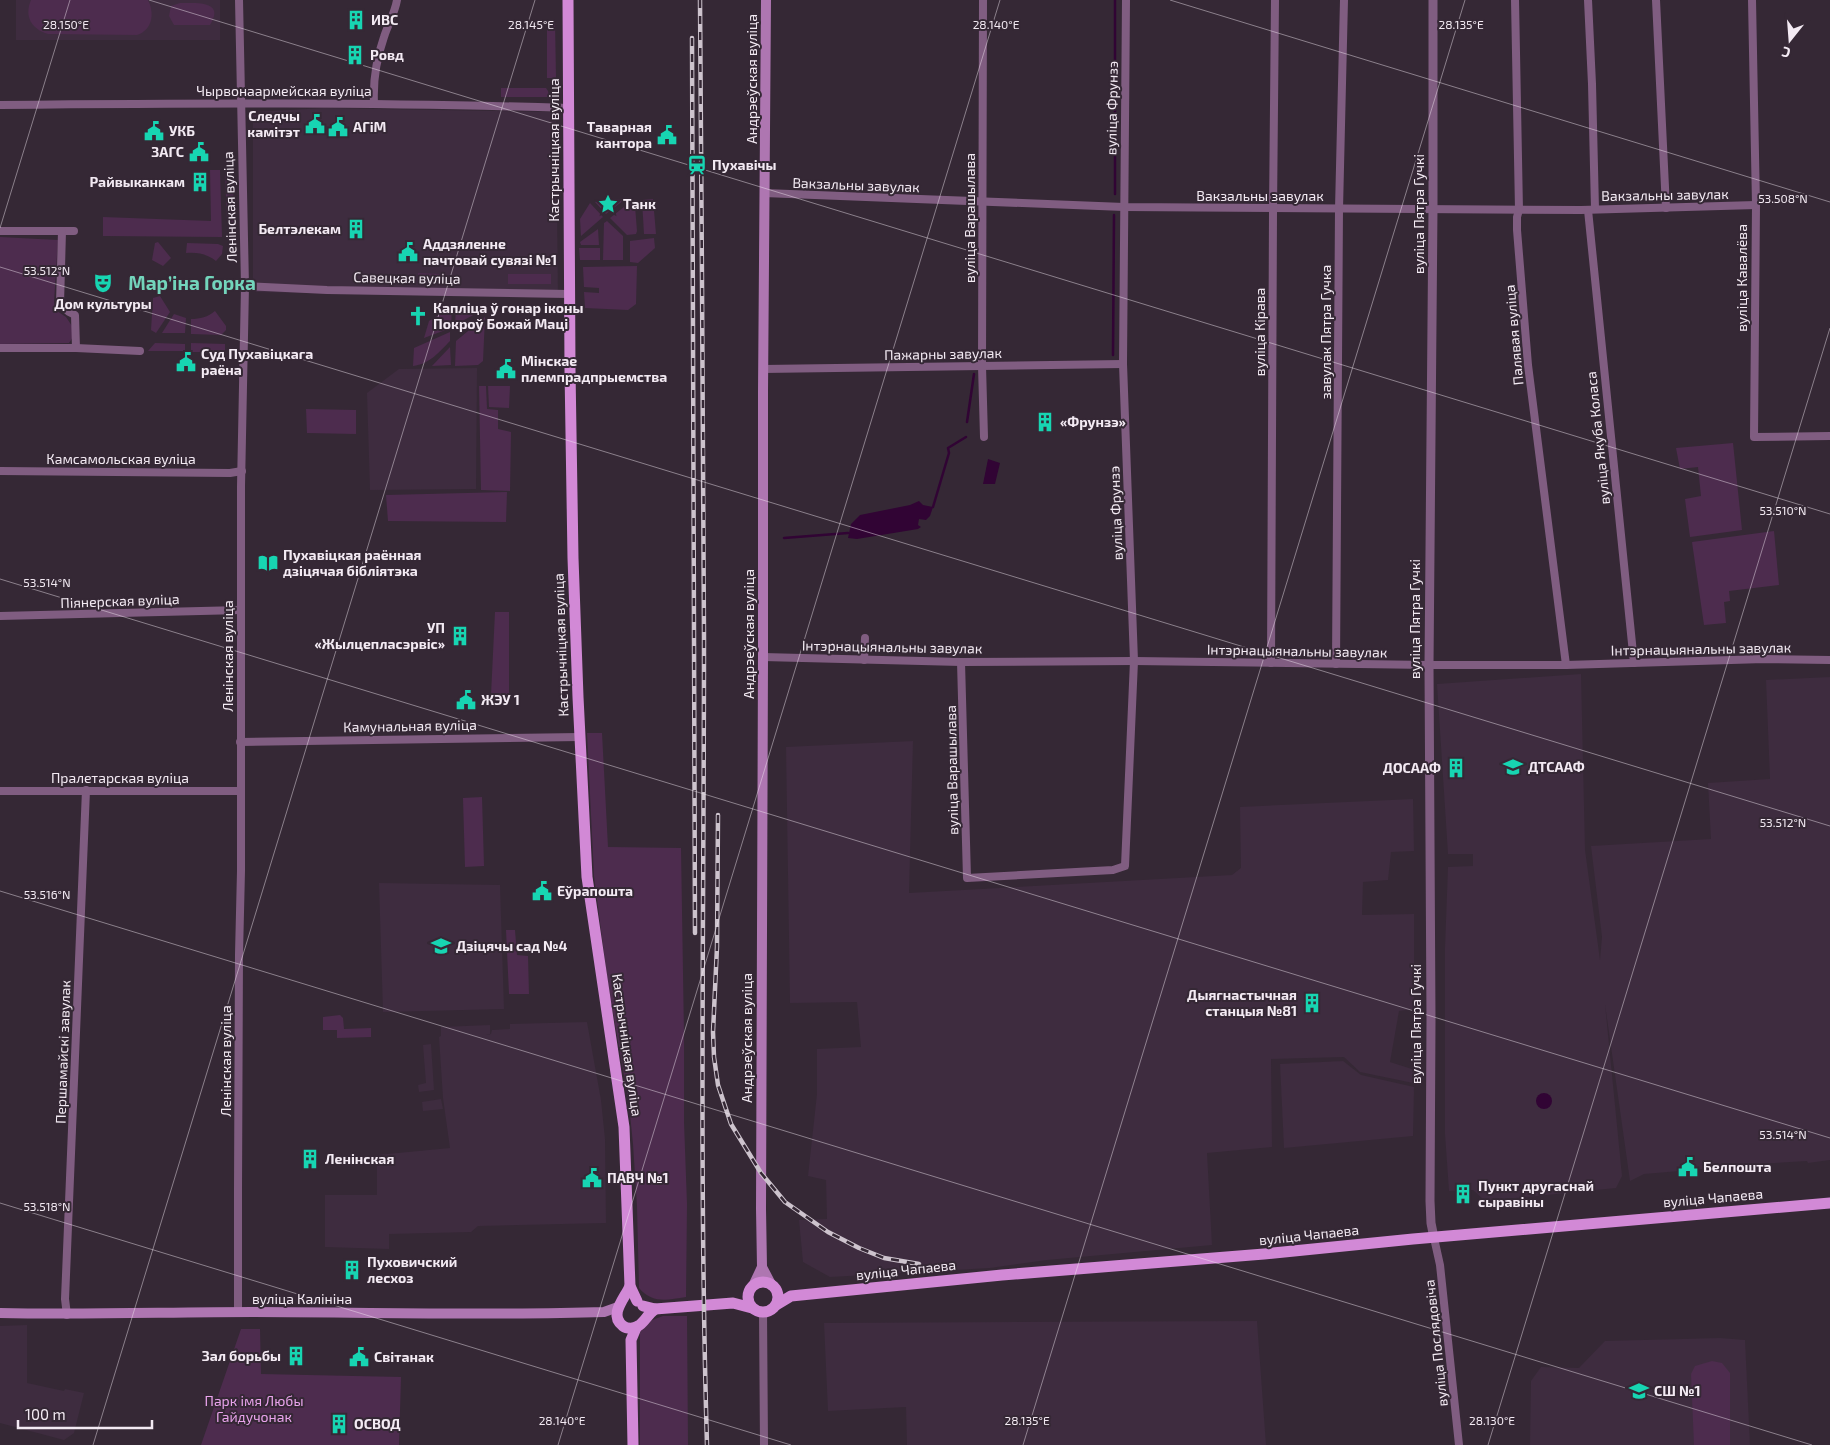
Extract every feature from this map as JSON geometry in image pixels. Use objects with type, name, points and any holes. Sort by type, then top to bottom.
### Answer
[{"type":"main road","name":"Кастрычніцкая вуліца","points":[[568,0],[569,294],[573,558],[587,877],[624,1127],[630,1286],[640,1304]]},
{"type":"main road","name":"Андрэеўская вуліца","points":[[751,1289],[762,1267],[763,369],[766,0]]},
{"type":"main road","name":"вуліца Чапаева","points":[[776,1305],[791,1296],[1002,1275],[1264,1254],[1830,1203]]},
{"type":"main road","name":"Андрэеўская вуліца","points":[[762,1267],[773,1287]]},
{"type":"main road","points":[[733,1303],[762,1282],[791,1296]]},
{"type":"main road","name":"Кастрычніцкая вуліца","points":[[620,1305],[630,1286]]},
{"type":"main road","points":[[633,1445],[631,1340],[627,1326],[617,1317],[620,1305],[631,1300],[655,1310],[733,1303],[758,1310],[770,1310],[776,1305],[778,1298],[773,1287]]},
{"type":"main road","points":[[751,1289],[748,1301],[758,1310]]},
{"type":"main road","points":[[640,1304],[645,1314],[644,1319]]},
{"type":"main road","name":"вуліца Калініна","points":[[0,1313],[67,1315],[238,1312],[475,1315],[604,1312],[620,1305]]},
{"type":"main road","points":[[604,1312],[627,1326],[643,1323],[644,1319],[655,1310]]},
{"type":"street","name":"Ленінская вуліца","points":[[238,1312],[240,742],[245,286],[239,0]]},
{"type":"street","points":[[374,103],[378,62],[384,37],[397,0]]},
{"type":"street","name":"вуліца Варашылава","points":[[983,0],[982,366],[984,437]]},
{"type":"street","name":"вуліца Фрунзэ","points":[[966,878],[1113,870],[1125,866],[1134,661],[1123,364],[1126,0]]},
{"type":"street","name":"вуліца Кірава","points":[[1271,663],[1275,0]]},
{"type":"street","name":"завулак Пятра Гучка","points":[[1336,664],[1339,209],[1344,0]]},
{"type":"street","name":"вуліца Пятра Гучкі","points":[[1433,0],[1433,208],[1428,665],[1431,1004],[1430,1201],[1434,1238]]},
{"type":"street","name":"Палявая вуліца","points":[[1514,0],[1519,210],[1517,230],[1528,366],[1566,665]]},
{"type":"street","name":"вуліца Якуба Коласа","points":[[1588,0],[1592,84],[1591,209],[1634,663]]},
{"type":"street","points":[[1656,0],[1666,208]]},
{"type":"street","name":"вуліца Кавалёва","points":[[1752,0],[1756,205],[1754,437],[1830,436]]},
{"type":"street","name":"Чырвонаармейская вуліца","points":[[0,105],[374,103],[568,108]]},
{"type":"street","name":"Вакзальны завулак","points":[[764,193],[1124,207],[1519,210],[1756,205]]},
{"type":"street","points":[[0,231],[74,231]]},
{"type":"street","points":[[62,231],[60,304],[75,315],[76,348]]},
{"type":"street","name":"Савецкая вуліца","points":[[245,286],[328,290],[569,294]]},
{"type":"street","points":[[0,348],[76,348],[140,351]]},
{"type":"street","name":"Пажарны завулак","points":[[763,369],[1123,364]]},
{"type":"street","name":"Камсамольская вуліца","points":[[0,471],[230,473],[242,471]]},
{"type":"street","name":"Піянерская вуліца","points":[[0,616],[241,610]]},
{"type":"street","points":[[864,660],[866,638]]},
{"type":"street","name":"Інтэрнацыянальны завулак","points":[[763,657],[961,662],[1134,661],[1428,665],[1566,665],[1764,659],[1830,660]]},
{"type":"street","name":"вуліца Варашылава","points":[[961,662],[966,878]]},
{"type":"street","name":"Камунальная вуліца","points":[[240,742],[580,736]]},
{"type":"street","name":"Першамайскі завулак","points":[[67,1315],[65,1299],[86,790]]},
{"type":"street","name":"Пралетарская вуліца","points":[[0,791],[241,791]]},
{"type":"street","name":"вуліца Послядовіча","points":[[1434,1238],[1440,1265],[1459,1445]]},
{"type":"street","points":[[758,1310],[764,1445]]},
{"type":"shaded area","points":[[16,0],[220,0],[220,40],[16,40]]},
{"type":"shaded area","points":[[324,108],[556,112],[558,298],[253,292],[253,112]]},
{"type":"shaded area","points":[[477,368],[476,489],[370,490],[367,393],[399,369]]},
{"type":"shaded area","points":[[988,459],[1000,463],[995,484],[983,484]]},
{"type":"shaded area","points":[[919,501],[923,505],[933,507],[930,516],[926,520],[919,519],[918,525],[921,527],[918,529],[857,539],[848,538],[851,524],[860,515],[910,505]]},
{"type":"shaded area","points":[[1581,674],[1585,850],[1600,960],[1602,937],[1591,846],[1711,839],[1708,783],[1770,779],[1766,680],[1830,677],[1830,1160],[1644,1174],[1630,1181],[1605,1004],[1622,1176],[1616,1188],[1485,1201],[1473,1190],[1449,1191],[1445,1134],[1445,948],[1448,867],[1473,866],[1473,854],[1448,854],[1437,684]]},
{"type":"shaded area","points":[[913,741],[909,893],[1232,875],[1241,868],[1240,807],[1413,799],[1414,851],[1391,852],[1388,880],[1363,882],[1362,915],[1414,914],[1414,1009],[1399,1011],[1390,1062],[1418,1071],[1418,1084],[1360,1072],[1344,1057],[1271,1059],[1272,1147],[1207,1153],[1212,1245],[1047,1260],[990,1268],[830,1277],[803,1262],[799,1220],[827,1219],[826,1180],[808,1176],[817,1094],[817,1049],[861,1047],[857,1002],[790,1003],[786,747]]},
{"type":"shaded area","name":"Дзіцячы сад №4","points":[[379,883],[500,885],[504,1009],[383,1012]]},
{"type":"shaded area","points":[[587,1022],[601,1100],[605,1139],[606,1223],[478,1226],[471,1232],[389,1234],[389,1249],[325,1247],[325,1195],[377,1195],[377,1155],[450,1148],[443,1098],[439,1037],[441,1036],[441,1027],[490,1025],[490,1034],[486,1035],[491,1034],[492,1030],[510,1029],[510,1024]]},
{"type":"shaded area","points":[[431,1044],[434,1090],[419,1092],[418,1085],[426,1083],[423,1045]]},
{"type":"shaded area","points":[[1343,1061],[1361,1075],[1414,1087],[1413,1136],[1284,1148],[1280,1064]]},
{"type":"shaded area","points":[[1544,1093],[1552,1101],[1544,1109],[1536,1101]]},
{"type":"shaded area","points":[[441,1099],[443,1109],[423,1111],[422,1102]]},
{"type":"shaded area","points":[[1257,1321],[1266,1445],[907,1445],[906,1407],[828,1411],[824,1323]]},
{"type":"shaded area","points":[[27,1325],[27,1383],[84,1393],[74,1433],[64,1440],[0,1423],[0,1326]]},
{"type":"shaded area","name":"СШ №1","points":[[1720,1338],[1745,1340],[1750,1445],[1530,1445],[1531,1381],[1541,1367],[1579,1368],[1605,1341]]},
{"type":"green space","points":[[31,0],[148,0],[152,16],[146,29],[137,35],[48,34],[37,29],[31,21],[28,11]]},
{"type":"green space","points":[[180,3],[200,3],[211,7],[214,11],[214,17],[210,25],[174,25],[169,16],[171,6]]},
{"type":"green space","points":[[547,21],[555,21],[556,78],[547,78]]},
{"type":"green space","points":[[501,88],[546,88],[549,97],[501,97]]},
{"type":"green space","points":[[232,168],[233,172],[234,228],[230,228],[227,222],[225,169]]},
{"type":"green space","points":[[210,170],[220,170],[222,237],[103,236],[103,217],[211,221]]},
{"type":"green space","points":[[604,199],[624,200],[606,214],[595,202]]},
{"type":"green space","points":[[653,199],[656,234],[644,234],[642,200]]},
{"type":"green space","points":[[590,203],[603,217],[581,236],[580,219]]},
{"type":"green space","points":[[629,203],[635,206],[637,231],[636,234],[627,235],[610,218]]},
{"type":"green space","points":[[607,221],[623,236],[623,260],[603,260],[604,223]]},
{"type":"green space","points":[[598,229],[599,245],[581,245],[580,242]]},
{"type":"green space","points":[[0,237],[58,240],[54,302],[57,311],[66,317],[72,326],[73,337],[69,343],[0,344]]},
{"type":"green space","points":[[654,238],[655,248],[638,263],[630,262],[630,241]]},
{"type":"green space","points":[[158,242],[171,258],[163,266],[152,260],[155,243]]},
{"type":"green space","points":[[187,243],[218,244],[223,246],[222,254],[216,261],[202,254],[186,253]]},
{"type":"green space","points":[[579,248],[600,248],[600,260],[580,260]]},
{"type":"green space","points":[[637,266],[636,304],[628,310],[585,308],[584,292],[599,293],[599,288],[584,287],[583,267]]},
{"type":"green space","points":[[418,273],[439,274],[439,282],[418,281]]},
{"type":"green space","points":[[508,274],[551,274],[551,284],[508,284]]},
{"type":"green space","points":[[160,296],[170,312],[156,333],[151,330],[153,298]]},
{"type":"green space","points":[[452,307],[451,328],[424,338],[429,321]]},
{"type":"green space","points":[[456,307],[484,307],[486,308],[455,325]]},
{"type":"green space","points":[[215,311],[226,326],[226,330],[221,335],[191,334],[191,319],[210,315]]},
{"type":"green space","points":[[174,314],[186,318],[185,333],[162,333]]},
{"type":"green space","points":[[485,317],[483,361],[478,365],[455,366],[456,341]]},
{"type":"green space","points":[[450,332],[450,341],[438,353],[424,363],[413,366],[414,348]]},
{"type":"green space","points":[[155,343],[185,344],[185,351],[148,351]]},
{"type":"green space","points":[[191,343],[225,344],[225,352],[191,352]]},
{"type":"green space","points":[[450,347],[451,365],[432,366]]},
{"type":"green space","points":[[479,386],[486,386],[487,409],[498,410],[498,429],[511,432],[510,491],[481,490]]},
{"type":"green space","points":[[488,386],[510,386],[509,408],[489,407]]},
{"type":"green space","points":[[306,409],[356,410],[356,434],[307,433]]},
{"type":"green space","points":[[1733,443],[1742,530],[1690,537],[1685,499],[1701,496],[1698,467],[1680,469],[1676,448]]},
{"type":"green space","points":[[507,492],[506,522],[388,521],[386,495]]},
{"type":"green space","points":[[1774,531],[1779,585],[1729,591],[1730,601],[1724,602],[1726,623],[1704,625],[1692,542]]},
{"type":"green space","points":[[495,612],[509,612],[509,694],[491,695]]},
{"type":"green space","points":[[587,733],[602,733],[608,847],[681,848],[684,1122],[687,1204],[686,1297],[666,1300],[655,1299],[639,1288],[633,1144],[629,1104],[608,984],[594,876]]},
{"type":"green space","points":[[482,797],[484,866],[465,867],[463,798]]},
{"type":"green space","points":[[506,930],[515,930],[517,955],[528,956],[529,994],[509,994]]},
{"type":"green space","points":[[340,1015],[343,1018],[344,1029],[371,1028],[371,1037],[337,1038],[337,1030],[323,1030],[323,1017]]},
{"type":"green space","points":[[663,1316],[687,1316],[688,1445],[640,1445],[640,1333],[652,1320]]},
{"type":"green space","name":"Парк імя Любы Гайдучонак","points":[[241,1329],[260,1329],[261,1374],[401,1377],[399,1445],[201,1445]]},
{"type":"green space","points":[[1712,1361],[1722,1363],[1730,1373],[1730,1445],[1694,1445],[1691,1374],[1695,1366]]},
{"type":"waterway","points":[[1115,0],[1115,194]]},
{"type":"waterway","points":[[1113,355],[1114,215]]},
{"type":"waterway","points":[[967,422],[974,374]]},
{"type":"waterway","points":[[933,507],[949,453],[948,448],[966,437]]},
{"type":"waterway","points":[[784,538],[848,533]]},
{"type":"railway","points":[[700,0],[704,559],[703,1243],[707,1445]]},
{"type":"railway","points":[[692,38],[695,933]]},
{"type":"railway","points":[[718,815],[714,1057],[718,1085],[731,1124],[761,1173],[785,1202],[828,1232],[859,1248],[884,1258],[919,1264]]},
{"type":"place","name":"ИВС","points":[[356,20]]},
{"type":"place","name":"Ровд","points":[[355,55]]},
{"type":"place","name":"Следчы камітэт","points":[[315,124]]},
{"type":"place","name":"АГіМ","points":[[338,127]]},
{"type":"place","name":"УКБ","points":[[154,131]]},
{"type":"place","name":"Таварная кантора","points":[[667,135]]},
{"type":"place","name":"ЗАГС","points":[[199,152]]},
{"type":"place","name":"Пухавічы","points":[[697,165]]},
{"type":"place","name":"Райвыканкам","points":[[200,182]]},
{"type":"place","name":"Танк","points":[[608,204]]},
{"type":"place","name":"Белтэлекам","points":[[356,229]]},
{"type":"place","name":"Аддзяленне пачтовай сувязі №1","points":[[408,252]]},
{"type":"place","name":"Дом культуры","points":[[103,283]]},
{"type":"place","name":"Капліца ў гонар іконы Покроў Божай Маці","points":[[418,316]]},
{"type":"place","name":"Суд Пухавіцкага раёна","points":[[186,362]]},
{"type":"place","name":"Мінскае племпрадпрыемства","points":[[506,369]]},
{"type":"place","name":"«Фрунзэ»","points":[[1045,422]]},
{"type":"place","name":"Пухавіцкая раённая дзіцячая бібліятэка","points":[[268,563]]},
{"type":"place","name":"УП «Жылцепласэрвіс»","points":[[460,636]]},
{"type":"place","name":"ЖЭУ 1","points":[[466,700]]},
{"type":"place","name":"ДТСААФ","points":[[1513,767]]},
{"type":"place","name":"ДОСААФ","points":[[1456,768]]},
{"type":"place","name":"Еўрапошта","points":[[542,891]]},
{"type":"place","name":"Дзіцячы сад №4","points":[[441,946]]},
{"type":"place","name":"Дыягнастычная станцыя №81","points":[[1312,1003]]},
{"type":"place","name":"Ленінская","points":[[310,1159]]},
{"type":"place","name":"Белпошта","points":[[1688,1167]]},
{"type":"place","name":"ПАВЧ №1","points":[[592,1178]]},
{"type":"place","name":"Пункт другаснай сыравіны","points":[[1463,1194]]},
{"type":"place","name":"Пуховичский лесхоз","points":[[352,1270]]},
{"type":"place","name":"Зал борьбы","points":[[296,1356]]},
{"type":"place","name":"Світанак","points":[[359,1357]]},
{"type":"place","name":"СШ №1","points":[[1639,1391]]},
{"type":"place","name":"ОСВОД","points":[[339,1424]]},
{"type":"district","name":"Марʼіна Горка","points":[[192,283]]}]
